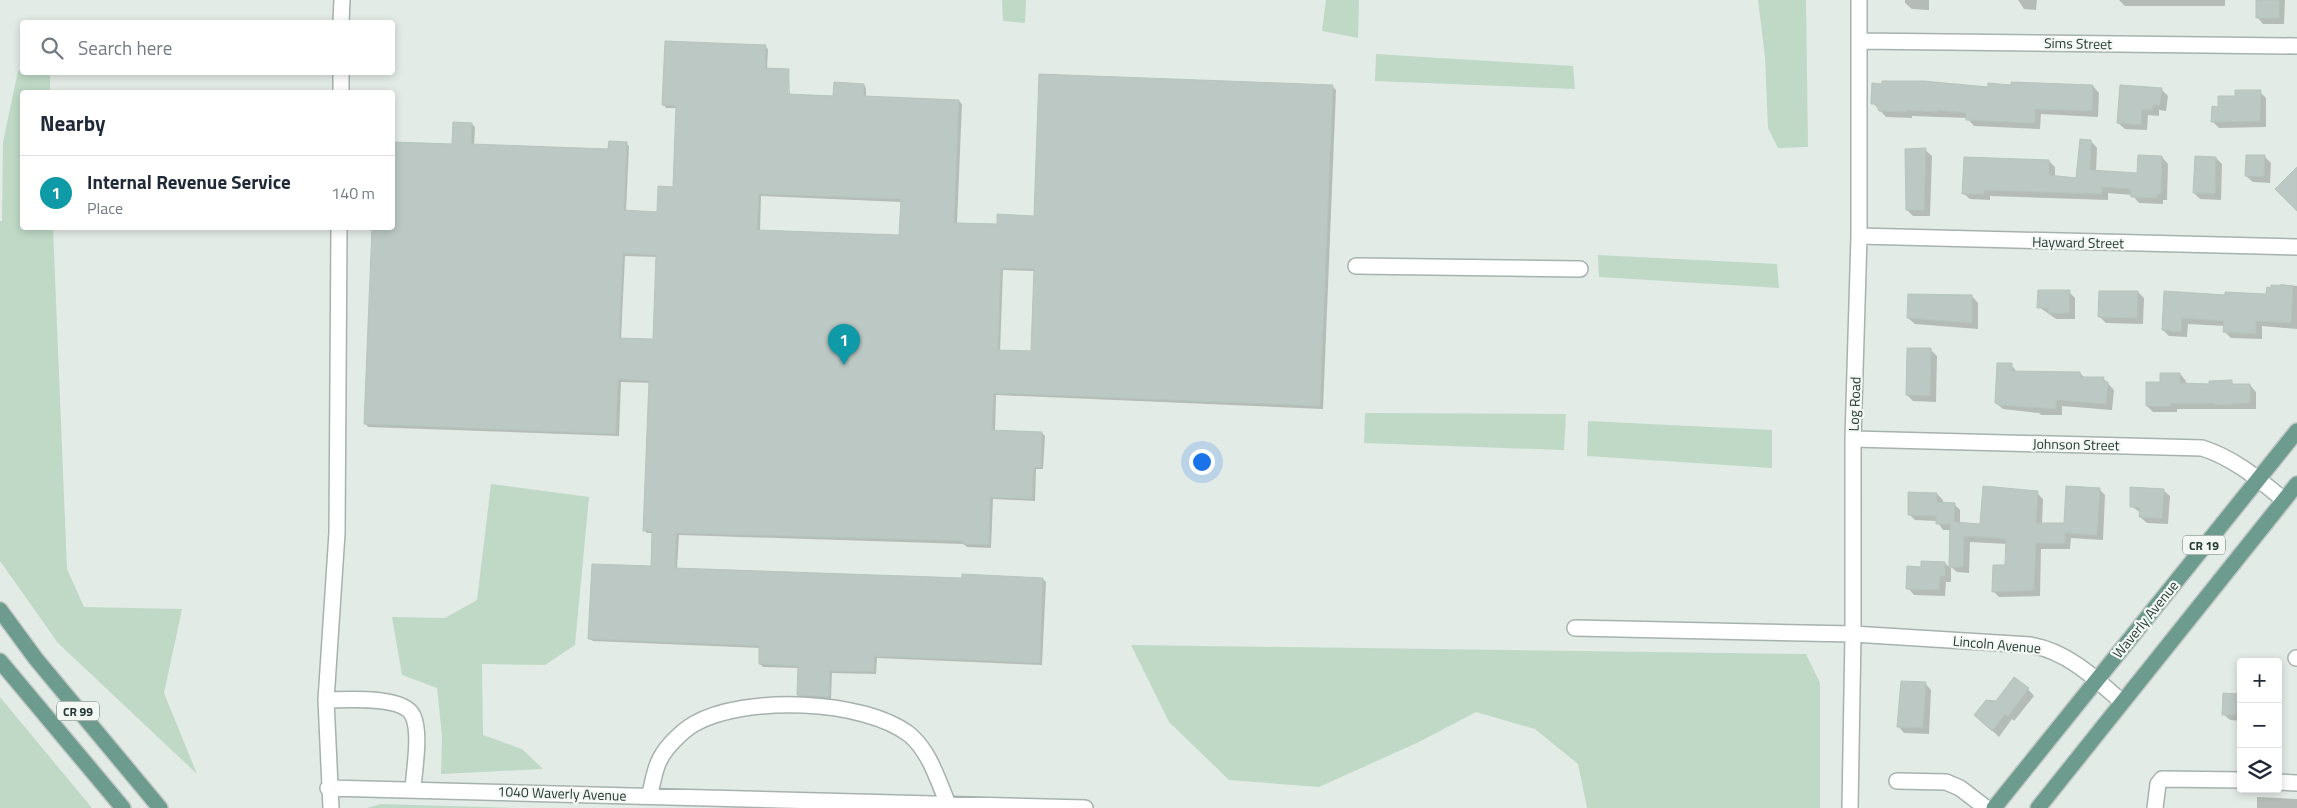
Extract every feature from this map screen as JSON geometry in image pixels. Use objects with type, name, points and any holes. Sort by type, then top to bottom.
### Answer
[{"type":"main road","name":"Waverly Avenue","points":[[1994,808],[2257,478],[2297,431]]},
{"type":"main road","name":"CR 19","points":[[2038,808],[2297,484]]},
{"type":"main road","name":"CR 99","points":[[0,610],[36,659],[160,808]]},
{"type":"main road","name":"CR 99","points":[[0,661],[123,808]]},
{"type":"street","points":[[341,20],[342,0]]},
{"type":"street","name":"Log Road","points":[[1850,808],[1853,634],[1853,439],[1859,236],[1859,0]]},
{"type":"street","name":"Sims Street","points":[[1859,41],[2297,46]]},
{"type":"street","points":[[341,75],[341,90]]},
{"type":"street","points":[[330,808],[326,700],[337,533],[339,230]]},
{"type":"street","name":"Hayward Street","points":[[1859,236],[2297,247]]},
{"type":"street","points":[[1356,266],[1580,269]]},
{"type":"street","name":"Johnson Street","points":[[1853,439],[2202,448],[2225,456],[2284,500]]},
{"type":"street","name":"Lincoln Avenue","points":[[1575,628],[1853,634],[2045,647],[2075,663],[2122,702]]},
{"type":"street","points":[[326,700],[390,701],[407,708],[414,716],[416,731],[413,789]]},
{"type":"street","points":[[649,796],[660,759],[674,741],[693,724],[719,714],[753,705],[838,707],[874,717],[898,727],[911,736],[925,752],[948,804]]},
{"type":"street","points":[[2155,808],[2158,784],[2162,779],[2237,780]]},
{"type":"street","points":[[1897,781],[1946,782],[1960,788],[1986,808]]},
{"type":"street","points":[[2282,782],[2297,783]]},
{"type":"street","name":"1040 Waverly Avenue","points":[[328,788],[1085,808]]},
{"type":"green space","points":[[1002,0],[1026,0],[1025,23],[1003,21]]},
{"type":"green space","points":[[1326,0],[1359,0],[1358,38],[1322,31]]},
{"type":"green space","points":[[1758,0],[1806,0],[1808,147],[1778,148],[1768,128],[1765,57]]},
{"type":"green space","points":[[1376,54],[1573,66],[1575,89],[1375,81]]},
{"type":"green space","points":[[20,70],[20,75],[50,75],[50,90],[20,90],[20,230],[53,230],[67,569],[84,607],[182,609],[164,693],[197,774],[58,643],[0,561],[0,221],[2,221],[3,142],[18,71]]},
{"type":"green space","points":[[1598,255],[1777,264],[1779,288],[1599,277]]},
{"type":"green space","points":[[1365,413],[1566,414],[1564,450],[1364,443]]},
{"type":"green space","points":[[1588,421],[1772,430],[1772,468],[1587,456]]},
{"type":"green space","points":[[491,484],[589,497],[575,645],[545,665],[482,664],[483,735],[522,749],[543,769],[441,774],[442,736],[437,688],[402,675],[392,617],[445,618],[477,600]]},
{"type":"green space","points":[[1131,645],[1806,654],[1820,683],[1820,808],[1587,808],[1578,764],[1535,729],[1476,712],[1419,742],[1319,787],[1229,780],[1169,722]]},
{"type":"green space","points":[[0,697],[92,808],[0,808]]},
{"type":"green space","points":[[381,804],[516,808],[367,808]]},
{"type":"building","points":[[2256,0],[2279,0],[2279,18],[2256,18]]},
{"type":"building","points":[[665,41],[766,45],[765,68],[789,69],[788,94],[833,96],[834,82],[864,84],[864,96],[959,100],[954,223],[997,224],[997,214],[1034,216],[1039,74],[1333,85],[1320,406],[994,393],[992,430],[1042,432],[1041,467],[1034,467],[1032,499],[990,497],[989,545],[963,544],[963,541],[676,533],[675,568],[962,578],[962,574],[1043,578],[1040,663],[874,656],[874,672],[830,671],[829,697],[797,695],[798,666],[759,664],[759,646],[588,639],[592,564],[651,566],[652,531],[643,531],[649,381],[618,379],[616,434],[364,424],[372,230],[395,230],[395,142],[452,144],[453,122],[472,123],[471,144],[608,149],[609,141],[627,142],[624,210],[657,212],[658,186],[673,187],[676,106],[662,105]],"holes":[[[759,194],[901,199],[899,235],[757,230]],[[623,253],[656,255],[653,339],[619,338]],[[1001,268],[1034,269],[1031,351],[998,350]]]},
{"type":"building","points":[[1882,81],[1923,81],[1988,87],[1988,83],[2011,85],[2011,82],[2093,85],[2092,111],[2035,109],[2035,123],[1966,120],[1966,113],[1937,110],[1937,112],[1879,111],[1876,104],[1871,104],[1872,83],[1882,84]]},
{"type":"building","points":[[2120,85],[2162,88],[2160,105],[2153,105],[2153,110],[2142,109],[2141,125],[2117,123]]},
{"type":"building","points":[[2235,90],[2261,90],[2260,121],[2211,122],[2212,106],[2218,107],[2218,96],[2235,96]]},
{"type":"building","points":[[2080,139],[2091,140],[2090,170],[2137,173],[2138,155],[2162,156],[2161,194],[2157,194],[2157,198],[2131,197],[2130,189],[2102,187],[2102,194],[1984,190],[1984,194],[1962,194],[1964,157],[2049,160],[2049,175],[2076,178]]},
{"type":"building","points":[[1926,148],[1924,210],[1906,210],[1905,149]]},
{"type":"building","points":[[2246,155],[2265,155],[2264,177],[2245,176]]},
{"type":"building","points":[[2195,156],[2216,157],[2215,194],[2193,193]]},
{"type":"building","points":[[2297,167],[2297,211],[2275,189]]},
{"type":"building","points":[[2271,285],[2293,286],[2291,323],[2256,321],[2256,334],[2223,332],[2224,321],[2182,318],[2181,332],[2162,330],[2164,291],[2225,295],[2225,292],[2266,294],[2267,287],[2271,288]]},
{"type":"building","points":[[2038,290],[2070,290],[2069,313],[2048,313],[2048,308],[2037,308]]},
{"type":"building","points":[[2099,291],[2138,291],[2137,318],[2098,317]]},
{"type":"building","points":[[1908,294],[1972,295],[1972,323],[1907,318]]},
{"type":"building","points":[[1907,348],[1931,348],[1930,396],[1906,395]]},
{"type":"building","points":[[1997,363],[2012,363],[2012,371],[2080,372],[2080,377],[2104,377],[2103,382],[2108,382],[2106,404],[2056,400],[2056,409],[1999,405],[1995,403]]},
{"type":"building","points":[[2160,373],[2180,373],[2180,383],[2209,384],[2209,381],[2232,380],[2232,384],[2250,384],[2250,403],[2215,405],[2215,403],[2171,403],[2171,406],[2146,406],[2146,382],[2160,382]]},
{"type":"building","points":[[1983,486],[2038,491],[2036,523],[2064,523],[2066,486],[2100,488],[2097,535],[2065,533],[2065,544],[2036,543],[2034,590],[1992,592],[1993,565],[2005,565],[2006,539],[1964,536],[1963,567],[1949,567],[1950,524],[1936,524],[1936,516],[1908,515],[1908,492],[1937,493],[1937,502],[1955,503],[1954,522],[1980,524]]},
{"type":"building","points":[[2130,487],[2164,489],[2162,519],[2139,517],[2140,507],[2130,507]]},
{"type":"building","points":[[1921,561],[1945,562],[1945,576],[1940,576],[1939,590],[1906,589],[1907,566],[1921,567]]},
{"type":"building","points":[[2014,677],[2029,688],[2008,716],[2005,714],[1992,731],[1974,715],[1986,700],[1996,701]]},
{"type":"building","points":[[1901,681],[1926,682],[1923,728],[1897,727]]},
{"type":"building","points":[[2223,693],[2237,694],[2237,715],[2222,715]]},
{"type":"place","name":"Internal Revenue Service","points":[[844,365]]}]
